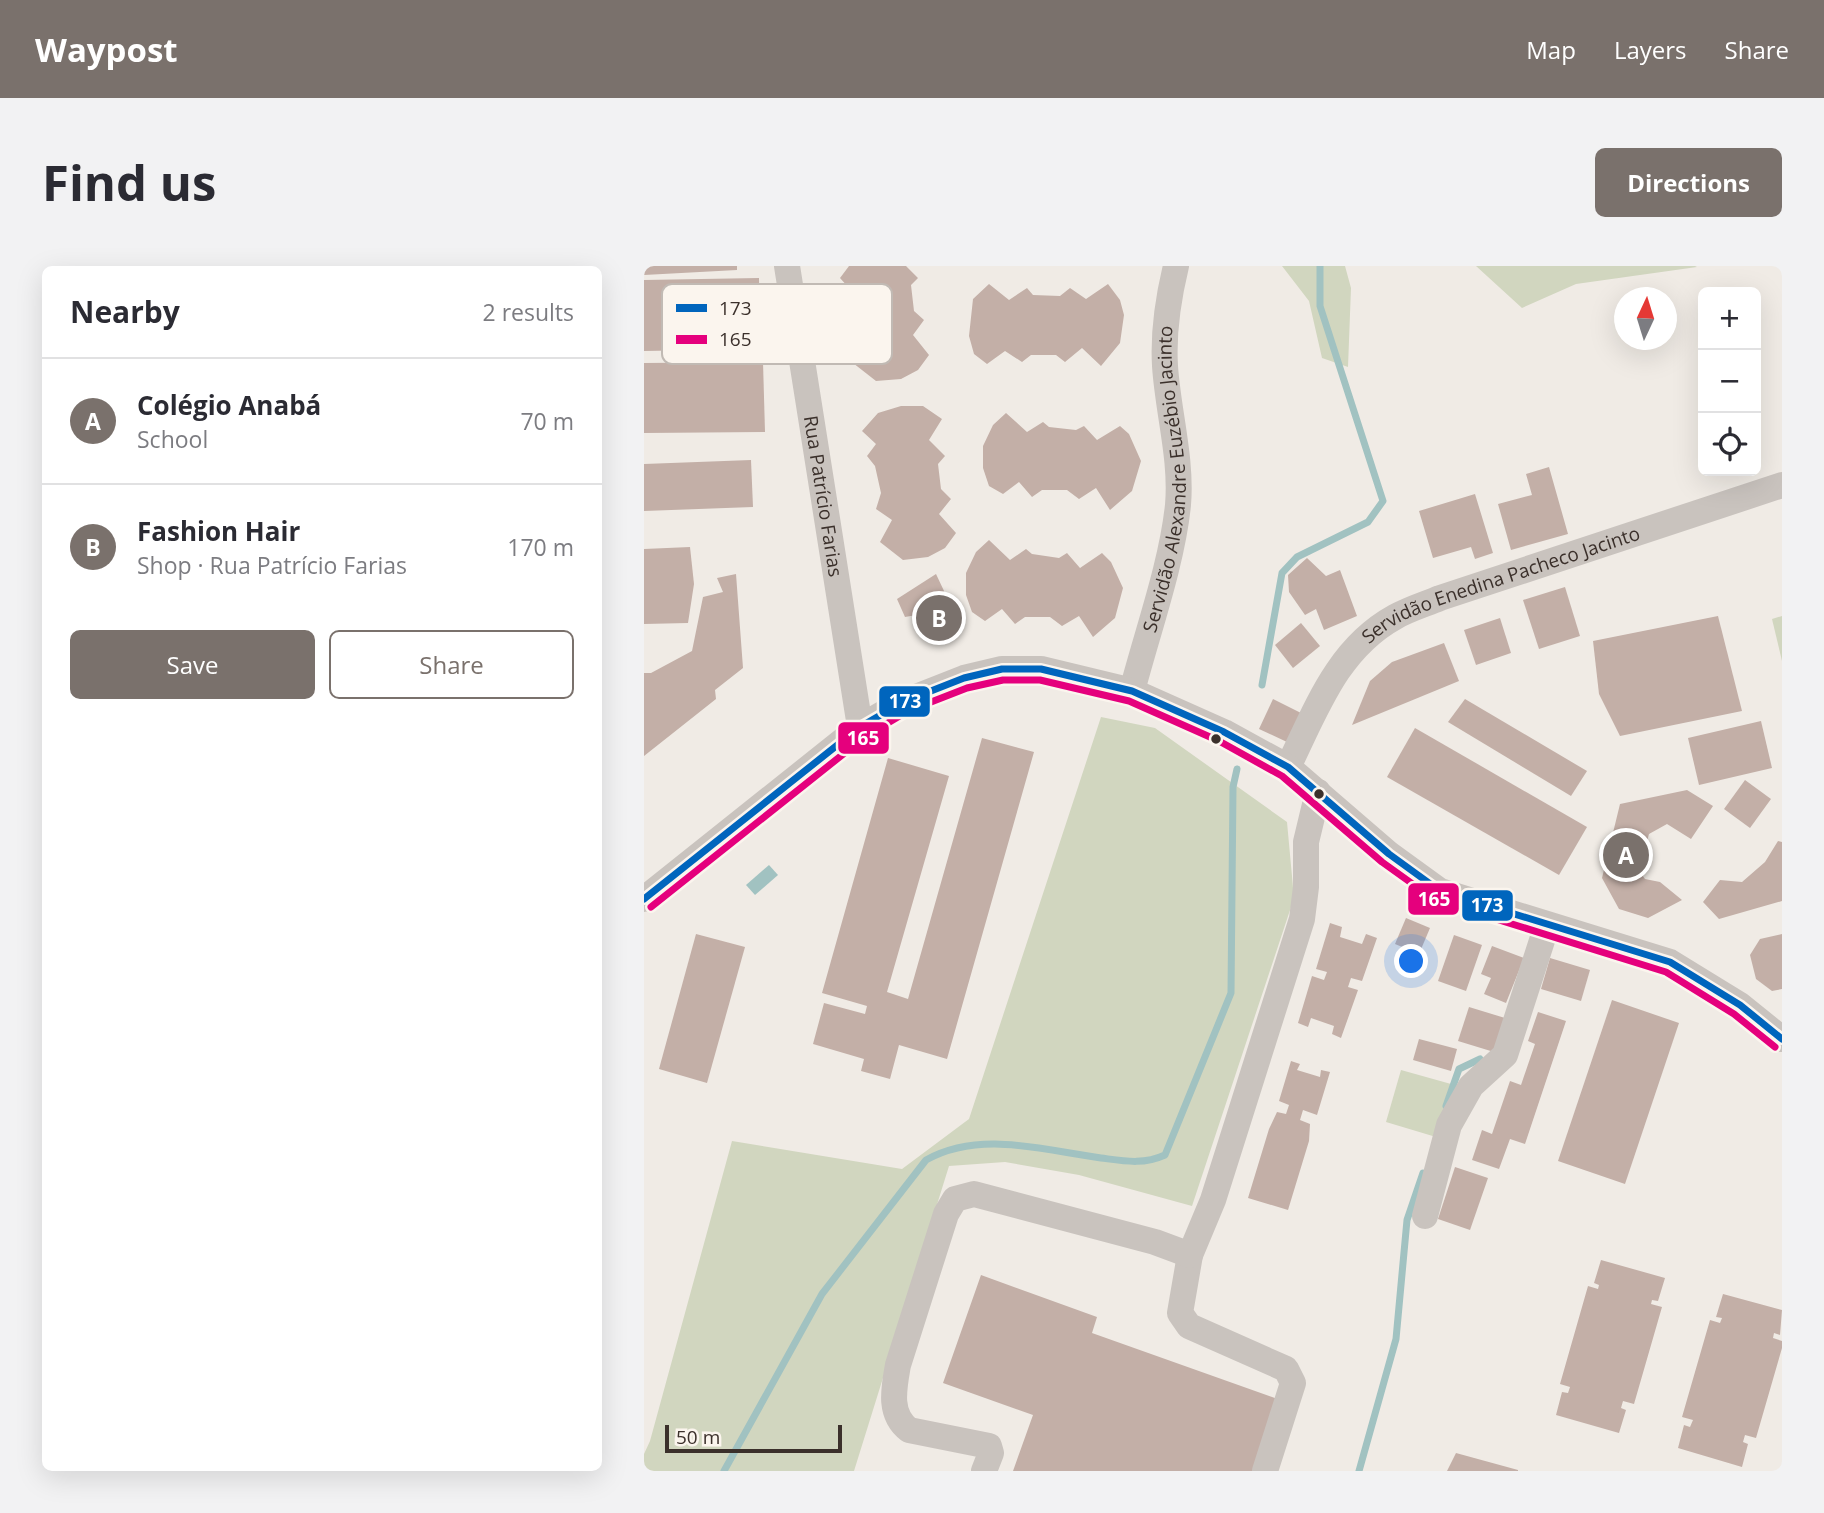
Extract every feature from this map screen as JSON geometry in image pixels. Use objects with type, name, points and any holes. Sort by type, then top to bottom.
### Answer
[{"type":"street","name":"Rua Patrício Farias","points":[[787,266],[791,284]]},
{"type":"street","name":"Servidão Alexandre Euzébio Jacinto","points":[[1132,691],[1173,534],[1178,503],[1165,354],[1169,292],[1176,266]]},
{"type":"street","name":"Rua Patrício Farias","points":[[810,364],[822,414],[860,727]]},
{"type":"street","name":"Servidão Enedina Pacheco Jacinto","points":[[1288,767],[1332,677],[1346,656],[1367,636],[1396,617],[1440,598],[1782,485]]},
{"type":"street","points":[[644,899],[860,727],[931,689],[1002,669],[1041,668],[1132,691],[1224,732],[1288,767],[1406,868],[1440,891],[1670,962],[1740,1006],[1782,1039]]},
{"type":"street","points":[[1265,1471],[1293,1383],[1286,1369],[1189,1326],[1180,1314],[1180,1300],[1190,1255],[1213,1200],[1302,919],[1306,887],[1306,842],[1318,792]]},
{"type":"street","points":[[1425,1216],[1449,1125],[1471,1086],[1505,1055],[1547,925]]},
{"type":"street","points":[[984,1471],[991,1452],[989,1446],[909,1430],[900,1422],[895,1410],[894,1390],[898,1365],[946,1214],[955,1199],[974,1194],[1007,1201],[1190,1255]]},
{"type":"green space","points":[[1282,266],[1345,266],[1351,288],[1348,367],[1322,358],[1309,301]]},
{"type":"green space","points":[[1476,266],[1697,267],[1576,284],[1522,308]]},
{"type":"green space","points":[[1782,616],[1782,661],[1772,619]]},
{"type":"green space","points":[[1101,717],[1155,728],[1287,822],[1294,898],[1192,1206],[1079,1175],[1005,1162],[949,1166],[854,1471],[644,1471],[644,1454],[650,1441],[732,1141],[902,1169],[969,1119]]},
{"type":"green space","points":[[1401,1070],[1451,1084],[1436,1137],[1386,1122]]},
{"type":"water","points":[[769,865],[778,875],[755,895],[746,885]]},
{"type":"building","points":[[644,266],[737,266],[737,270],[644,275]]},
{"type":"building","points":[[849,266],[906,266],[918,278],[911,285],[914,311],[924,320],[913,335],[929,355],[918,370],[901,379],[876,381],[854,364],[892,364],[892,284],[845,284],[840,278]]},
{"type":"building","points":[[759,278],[759,284],[662,284],[662,351],[644,351],[644,280]]},
{"type":"building","points":[[989,284],[1009,300],[1027,288],[1033,295],[1060,296],[1070,288],[1086,299],[1108,284],[1120,300],[1124,315],[1120,343],[1101,366],[1082,348],[1065,362],[1056,355],[1031,355],[1022,362],[1005,351],[987,364],[974,354],[969,336],[973,299]]},
{"type":"building","points":[[644,363],[763,364],[765,432],[644,433]]},
{"type":"building","points":[[901,406],[923,406],[942,419],[929,440],[945,456],[938,464],[941,489],[951,499],[939,514],[956,533],[945,548],[928,557],[903,560],[880,542],[892,520],[876,509],[881,493],[875,466],[867,456],[876,444],[862,431],[878,413]]},
{"type":"building","points":[[1006,413],[1027,432],[1043,422],[1049,427],[1076,430],[1084,426],[1097,440],[1120,426],[1129,434],[1141,461],[1132,491],[1110,510],[1096,488],[1079,499],[1067,490],[1042,490],[1032,497],[1019,482],[1003,494],[989,486],[983,468],[983,446],[993,425]]},
{"type":"building","points":[[751,460],[753,507],[644,511],[644,464]]},
{"type":"building","points":[[1549,467],[1568,534],[1511,550],[1498,504],[1532,495],[1526,474]]},
{"type":"building","points":[[1475,494],[1493,553],[1475,559],[1471,547],[1433,558],[1419,511]]},
{"type":"building","points":[[989,540],[1010,560],[1026,549],[1032,554],[1059,558],[1067,553],[1080,568],[1102,553],[1111,562],[1123,588],[1115,618],[1093,637],[1079,616],[1062,626],[1050,617],[1025,617],[1015,624],[1002,609],[985,621],[972,612],[966,595],[966,573],[976,552]]},
{"type":"building","points":[[690,547],[694,584],[688,623],[644,624],[644,549]]},
{"type":"building","points":[[1307,558],[1326,576],[1340,570],[1357,616],[1324,630],[1316,609],[1305,615],[1289,592],[1288,575]]},
{"type":"building","points":[[736,574],[743,668],[715,690],[716,699],[644,756],[644,673],[651,673],[692,651],[703,597],[723,592],[717,578]]},
{"type":"building","points":[[936,574],[961,627],[946,631],[927,628],[922,614],[905,617],[897,599]]},
{"type":"building","points":[[1565,587],[1580,636],[1539,649],[1523,600]]},
{"type":"building","points":[[1718,616],[1742,711],[1620,736],[1599,694],[1593,641]]},
{"type":"building","points":[[1500,618],[1511,653],[1476,665],[1464,630]]},
{"type":"building","points":[[1301,623],[1320,646],[1293,668],[1275,645]]},
{"type":"building","points":[[1444,643],[1459,681],[1352,725],[1370,681],[1392,662]]},
{"type":"building","points":[[1273,699],[1301,713],[1287,742],[1259,729]]},
{"type":"building","points":[[1465,699],[1587,771],[1571,796],[1448,722]]},
{"type":"building","points":[[1761,721],[1772,768],[1699,785],[1688,738]]},
{"type":"building","points":[[1415,728],[1587,827],[1559,875],[1387,777]]},
{"type":"building","points":[[982,738],[1034,752],[947,1059],[899,1045],[890,1079],[861,1071],[864,1059],[813,1044],[824,1003],[865,1014],[867,1006],[822,993],[888,758],[949,776],[887,992],[908,999]]},
{"type":"building","points":[[1745,780],[1771,799],[1750,828],[1724,809]]},
{"type":"building","points":[[1687,790],[1713,806],[1691,839],[1667,824],[1649,834],[1639,871],[1645,879],[1660,882],[1682,900],[1648,918],[1619,909],[1602,878],[1620,804]]},
{"type":"building","points":[[1778,841],[1782,842],[1782,901],[1719,919],[1703,902],[1720,880],[1742,882],[1765,862]]},
{"type":"building","points":[[1406,918],[1430,928],[1419,954],[1395,944]]},
{"type":"building","points":[[1330,923],[1342,927],[1340,937],[1362,944],[1366,934],[1377,938],[1362,981],[1351,978],[1348,987],[1358,990],[1341,1038],[1332,1034],[1334,1026],[1311,1018],[1308,1027],[1298,1023],[1312,976],[1324,980],[1327,972],[1316,969]]},
{"type":"building","points":[[696,934],[745,947],[707,1083],[659,1069]]},
{"type":"building","points":[[1782,934],[1782,989],[1772,991],[1756,979],[1750,955],[1760,939]]},
{"type":"building","points":[[1454,935],[1482,945],[1466,991],[1438,981]]},
{"type":"building","points":[[1492,946],[1524,958],[1506,1003],[1484,994],[1491,978],[1481,974]]},
{"type":"building","points":[[1550,958],[1590,970],[1581,1001],[1541,989]]},
{"type":"building","points":[[1612,1000],[1679,1023],[1625,1184],[1558,1161]]},
{"type":"building","points":[[1469,1007],[1505,1018],[1494,1052],[1458,1041]]},
{"type":"building","points":[[1538,1012],[1566,1021],[1525,1144],[1510,1139],[1499,1169],[1472,1160],[1482,1130],[1492,1134],[1510,1081],[1521,1085],[1535,1044],[1528,1041]]},
{"type":"building","points":[[1419,1039],[1457,1049],[1451,1071],[1413,1060]]},
{"type":"building","points":[[1291,1061],[1300,1064],[1297,1070],[1320,1077],[1321,1070],[1330,1072],[1317,1115],[1303,1110],[1300,1120],[1310,1124],[1309,1141],[1288,1210],[1248,1198],[1269,1129],[1277,1112],[1286,1114],[1289,1105],[1279,1101]]},
{"type":"building","points":[[1455,1167],[1488,1178],[1470,1230],[1438,1219]]},
{"type":"building","points":[[1601,1260],[1665,1278],[1658,1301],[1652,1300],[1651,1304],[1662,1307],[1634,1404],[1623,1401],[1621,1408],[1626,1410],[1619,1433],[1556,1415],[1562,1392],[1568,1393],[1570,1387],[1560,1384],[1588,1286],[1598,1289],[1599,1285],[1594,1283]]},
{"type":"building","points":[[981,1275],[1097,1317],[1092,1333],[1283,1401],[1258,1471],[1013,1471],[1033,1415],[943,1383]]},
{"type":"building","points":[[1723,1294],[1782,1310],[1780,1335],[1774,1333],[1773,1338],[1782,1341],[1782,1348],[1756,1438],[1745,1435],[1743,1442],[1748,1444],[1742,1467],[1678,1448],[1684,1425],[1690,1427],[1693,1420],[1682,1417],[1710,1320],[1720,1323],[1722,1318],[1716,1317]]},
{"type":"building","points":[[1456,1453],[1518,1470],[1518,1471],[1447,1471]]},
{"type":"waterway","points":[[1262,685],[1282,573],[1297,557],[1368,522],[1383,501],[1320,306],[1320,266]]},
{"type":"waterway","points":[[724,1471],[822,1294],[926,1160],[947,1151],[990,1144],[1034,1147],[1126,1161],[1149,1160],[1165,1155],[1231,993],[1233,787],[1237,769]]},
{"type":"waterway","points":[[1446,1106],[1459,1069],[1480,1059]]},
{"type":"waterway","points":[[1359,1471],[1396,1339],[1407,1220],[1423,1173]]},
{"type":"transit line","name":"173","points":[[644,899],[860,727],[903,702],[964,678],[1002,669],[1041,669],[1132,691],[1224,732],[1288,767],[1389,854],[1440,891],[1670,962],[1740,1005],[1782,1039]]},
{"type":"transit line","name":"165","points":[[651,907],[866,736],[908,711],[967,688],[1003,680],[1040,680],[1129,701],[1219,741],[1282,776],[1382,862],[1435,900],[1666,972],[1734,1014],[1775,1047]]},
{"type":"place","name":"Fashion Hair","points":[[939,618]]},
{"type":"place","name":"Colégio Anabá","points":[[1626,855]]}]
